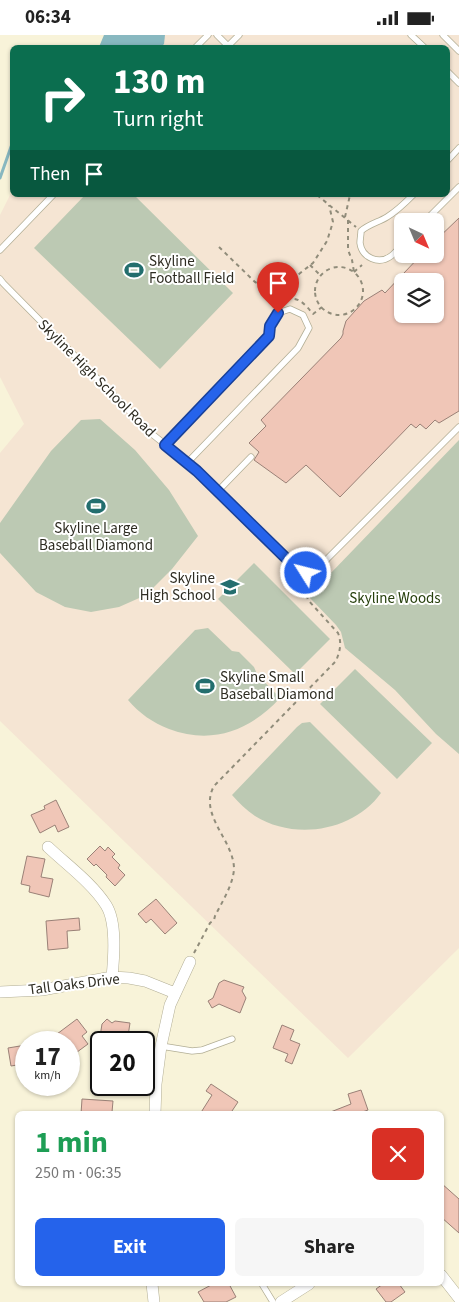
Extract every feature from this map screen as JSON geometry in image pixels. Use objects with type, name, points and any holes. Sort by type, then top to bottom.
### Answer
[{"type":"street","points":[[48,847],[89,885],[107,906],[112,922],[114,940],[112,977]]},
{"type":"street","points":[[155,1111],[156,1084],[161,1046],[170,1005],[190,962]]},
{"type":"street","name":"Tall Oaks Drive","points":[[0,992],[42,990],[112,977],[144,981],[175,993]]},
{"type":"street","points":[[444,1279],[459,1298]]},
{"type":"street","points":[[152,1286],[154,1302]]},
{"type":"street","points":[[281,1302],[306,1286]]},
{"type":"lane","points":[[198,45],[208,35]]},
{"type":"lane","points":[[217,35],[228,45],[239,35]]},
{"type":"lane","points":[[411,35],[422,45]]},
{"type":"lane","points":[[443,35],[459,51]]},
{"type":"lane","points":[[450,74],[459,83]]},
{"type":"lane","points":[[450,158],[459,148]]},
{"type":"lane","points":[[450,196],[459,187]]},
{"type":"lane","points":[[0,250],[50,197]]},
{"type":"lane","points":[[394,253],[390,257],[381,260],[370,258],[362,250],[360,242],[361,231],[366,226],[386,218],[411,197]]},
{"type":"lane","points":[[433,213],[449,197]]},
{"type":"lane","name":"Skyline High School Road","points":[[0,279],[145,427],[188,463],[294,566],[306,573]]},
{"type":"lane","points":[[165,445],[269,336],[270,326],[278,313],[290,309],[302,315],[309,328],[298,348],[188,463]]},
{"type":"lane","points":[[306,573],[318,568],[459,427]]},
{"type":"lane","points":[[218,491],[251,457]]},
{"type":"lane","points":[[161,1046],[192,1051],[202,1050],[232,1039]]},
{"type":"lane","points":[[263,1286],[273,1302]]},
{"type":"path","points":[[319,197],[361,231]]},
{"type":"path","points":[[350,197],[347,219],[348,250],[354,272]]},
{"type":"path","points":[[219,247],[259,284],[276,283],[299,274],[313,263],[327,241],[333,222],[329,205]]},
{"type":"path","points":[[310,265],[321,276]]},
{"type":"path","points":[[354,272],[362,265]]},
{"type":"path","points":[[340,267],[354,272],[363,285],[363,293],[357,307],[351,312],[343,314],[328,312],[317,300],[316,285],[321,276],[332,268],[340,267]]},
{"type":"path","points":[[266,284],[272,307],[284,300],[296,298],[305,303],[313,314],[322,307]]},
{"type":"path","points":[[197,946],[210,923],[214,920],[234,871],[233,861],[211,811],[209,797],[211,791],[336,661],[341,649],[338,633],[308,600],[305,589],[306,573]]},
{"type":"shaded area","name":"Skyline High School","points":[[122,35],[459,35],[459,948],[348,1058],[0,721],[0,453],[24,424],[0,377],[0,215],[10,195],[10,197],[450,197],[450,45],[112,45]]},
{"type":"green space","name":"Skyline Football Field","points":[[83,197],[136,197],[233,293],[160,369],[34,248]]},
{"type":"green space","name":"Skyline Large Baseball Diamond","points":[[100,419],[135,450],[169,490],[198,536],[172,569],[146,595],[119,607],[91,612],[65,607],[36,592],[0,553],[0,523],[51,451],[81,420]]},
{"type":"green space","name":"Skyline Woods","points":[[459,440],[459,754],[436,734],[395,690],[345,648],[341,632],[310,598],[312,589],[321,587],[320,581],[330,574]]},
{"type":"green space","points":[[254,563],[330,639],[295,674],[218,599]]},
{"type":"green space","name":"Skyline Small Baseball Diamond","points":[[208,628],[232,651],[239,652],[280,698],[256,719],[243,727],[215,735],[185,734],[157,724],[128,700],[195,630]]},
{"type":"green space","points":[[355,669],[432,743],[397,779],[320,704]]},
{"type":"green space","name":"Skyline Small Baseball Diamond","points":[[310,722],[381,793],[356,816],[340,824],[305,830],[271,824],[252,814],[232,795],[297,727],[302,723]]},
{"type":"water","points":[[104,35],[165,35],[163,45],[100,45]]},
{"type":"building","points":[[459,218],[459,411],[439,423],[435,420],[426,429],[420,424],[416,428],[411,424],[340,497],[306,465],[286,483],[254,460],[259,452],[249,443],[266,426],[261,420],[341,338],[346,321],[364,301],[382,290],[385,293],[394,284],[394,323],[444,323],[444,273],[404,273],[413,263],[444,263],[444,232]]},
{"type":"building","points":[[56,800],[69,827],[58,832],[55,825],[40,833],[31,815],[45,809],[44,806]]},
{"type":"building","points":[[100,846],[105,851],[108,847],[115,854],[112,857],[120,865],[118,868],[125,875],[115,886],[96,864],[94,866],[87,859]]},
{"type":"building","points":[[27,856],[45,859],[41,877],[53,879],[49,897],[29,892],[30,886],[21,884]]},
{"type":"building","points":[[156,899],[177,923],[165,934],[151,919],[146,923],[138,914]]},
{"type":"building","points":[[79,918],[80,930],[67,931],[68,948],[48,950],[46,921]]},
{"type":"building","points":[[224,980],[244,987],[242,991],[246,998],[240,1013],[219,1004],[212,1008],[208,1001],[213,998],[219,983]]},
{"type":"building","points":[[77,1019],[87,1032],[82,1036],[88,1044],[80,1050],[80,1031],[61,1031]]},
{"type":"building","points":[[107,1019],[112,1023],[115,1021],[130,1023],[129,1031],[101,1031],[102,1024]]},
{"type":"building","points":[[282,1025],[294,1030],[290,1040],[300,1044],[292,1064],[285,1061],[288,1054],[273,1048]]},
{"type":"building","points":[[15,1047],[15,1065],[11,1066],[8,1048]]},
{"type":"building","points":[[211,1084],[238,1102],[232,1111],[202,1111],[212,1095],[206,1091]]},
{"type":"building","points":[[361,1090],[368,1110],[333,1111],[351,1104],[348,1094]]},
{"type":"building","points":[[82,1099],[113,1101],[112,1111],[81,1111]]},
{"type":"building","points":[[444,1186],[459,1199],[459,1233],[444,1220]]},
{"type":"building","points":[[209,1286],[230,1286],[236,1297],[226,1302],[204,1302],[198,1292]]},
{"type":"building","points":[[380,1286],[400,1286],[405,1292],[391,1302],[386,1302],[376,1289]]},
{"type":"waterway","points":[[0,178],[10,150]]},
{"type":"place","name":"Skyline Football Field","points":[[134,270]]},
{"type":"place","name":"Skyline Large Baseball Diamond","points":[[96,506]]},
{"type":"place","name":"Skyline High School","points":[[230,587]]},
{"type":"place","name":"Skyline Small Baseball Diamond","points":[[205,686]]},
{"type":"route","points":[[278,313],[270,326],[269,336],[165,445],[197,471],[294,566],[306,573]]}]
